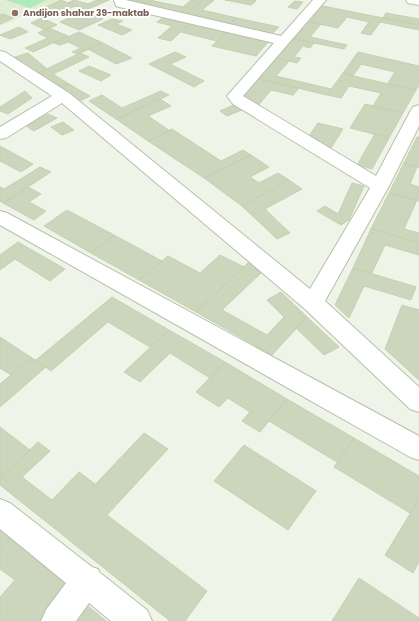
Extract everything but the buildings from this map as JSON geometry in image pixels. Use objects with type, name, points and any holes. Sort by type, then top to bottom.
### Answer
[{"type":"street","points":[[120,0],[121,3],[124,4],[284,41]]},
{"type":"street","points":[[320,0],[235,96],[238,101],[380,186]]},
{"type":"street","points":[[412,0],[419,1]]},
{"type":"street","points":[[0,54],[63,96],[313,303],[419,402]]},
{"type":"street","points":[[0,134],[63,96]]},
{"type":"street","points":[[313,303],[380,186],[419,110]]},
{"type":"street","points":[[0,217],[419,449]]},
{"type":"street","points":[[0,512],[87,580],[136,621]]},
{"type":"street","points":[[57,621],[87,580]]},
{"type":"shaded area","name":"Andijon shahar 39-maktab","points":[[0,0],[58,0],[0,26]]},
{"type":"green space","points":[[5,0],[47,0],[30,8]]},
{"type":"place","name":"Andijon shahar 39-maktab","points":[[15,13]]}]
